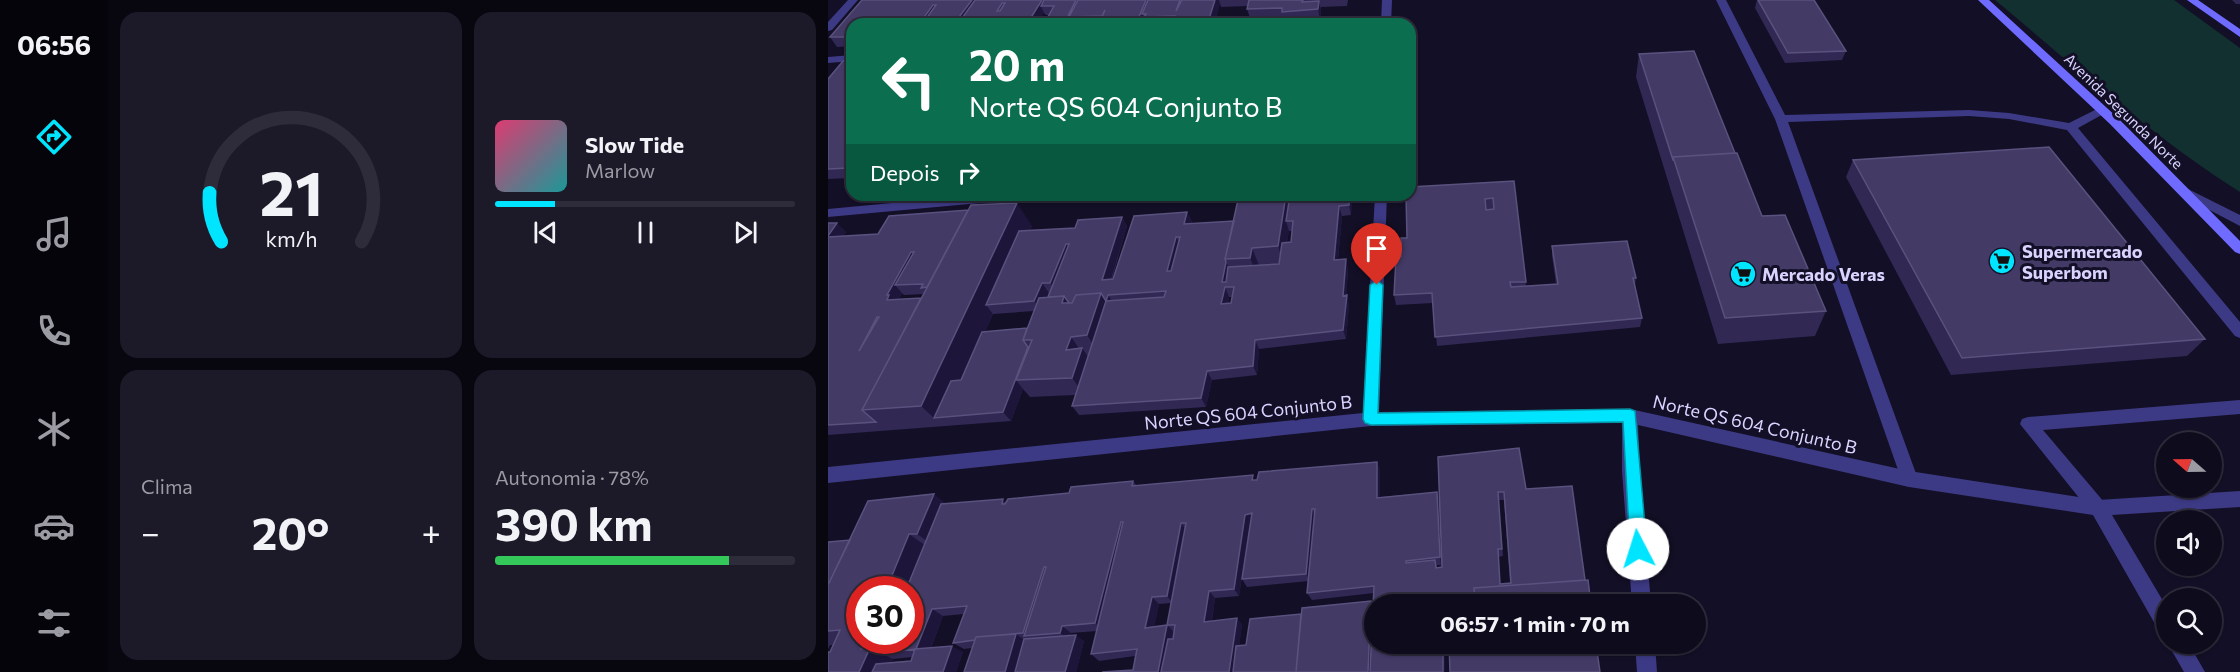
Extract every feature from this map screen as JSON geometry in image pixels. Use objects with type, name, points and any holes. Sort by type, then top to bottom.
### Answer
[{"type":"main road","name":"Avenida Segunda Norte","points":[[1983,0],[2103,110],[2240,249]]},
{"type":"main road","points":[[2192,0],[2240,34]]},
{"type":"street","points":[[828,28],[853,0]]},
{"type":"street","points":[[1386,18],[1387,0]]},
{"type":"street","points":[[1721,0],[1781,119],[1909,479]]},
{"type":"street","points":[[828,60],[846,58]]},
{"type":"street","points":[[1781,119],[1970,112],[2071,127],[2103,110]]},
{"type":"street","points":[[2071,127],[2237,326]]},
{"type":"street","points":[[2186,192],[2240,221]]},
{"type":"street","points":[[828,213],[959,201]]},
{"type":"street","points":[[1371,419],[1381,201]]},
{"type":"street","points":[[2156,607],[2098,508],[2028,424],[2240,407]]},
{"type":"street","points":[[1630,416],[1631,471],[1641,594]]},
{"type":"street","name":"Norte QS 604 Conjunto B","points":[[828,475],[1371,419],[1630,416],[1909,479],[2098,508],[2240,499]]},
{"type":"street","points":[[1646,654],[1647,672]]},
{"type":"street","points":[[2184,654],[2194,672]]},
{"type":"green space","points":[[1995,0],[2174,0],[2240,48],[2240,192],[2145,124]]},
{"type":"building","points":[[862,0],[972,0],[958,18],[927,18],[936,5],[933,5],[924,18],[846,18]]},
{"type":"building","points":[[975,0],[1042,0],[1031,18],[962,18]],"holes":[[[1002,3],[1005,3],[1000,11],[997,11]]]},
{"type":"building","points":[[1044,0],[1076,0],[1067,18],[1047,18],[1054,6],[1041,6]]},
{"type":"building","points":[[1078,0],[1146,0],[1138,18],[1102,18],[1105,10],[1102,16],[1069,17]]},
{"type":"building","points":[[1148,0],[1180,0],[1176,11],[1182,0],[1215,0],[1209,18],[1144,17],[1146,14],[1142,14]]},
{"type":"building","points":[[1249,0],[1319,1],[1318,9],[1282,12],[1282,8],[1247,9]]},
{"type":"building","points":[[1758,0],[1814,0],[1846,51],[1788,53]]},
{"type":"building","points":[[846,18],[846,37],[830,37]]},
{"type":"building","points":[[1694,51],[1735,153],[1673,157],[1673,160],[1639,54]]},
{"type":"building","points":[[843,61],[846,61],[846,168],[828,169],[828,79]]},
{"type":"building","name":"Supermercado Superbom","points":[[2049,147],[2205,339],[1962,358],[1853,160]]},
{"type":"building","points":[[1737,153],[1762,216],[1785,215],[1826,311],[1725,318],[1673,157]]},
{"type":"building","points":[[1514,181],[1526,282],[1510,282],[1511,287],[1558,284],[1552,246],[1627,241],[1642,318],[1435,337],[1432,293],[1394,295],[1396,258],[1401,257],[1401,238],[1407,238],[1406,201],[1416,201],[1416,187]],"holes":[[[1493,198],[1494,209],[1486,210],[1485,199]]]},
{"type":"building","points":[[1238,201],[1285,201],[1278,246],[1252,248],[1250,258],[1225,259]]},
{"type":"building","points":[[1289,201],[1349,201],[1349,205],[1339,206],[1334,260],[1346,259],[1343,296],[1347,295],[1343,330],[1255,340],[1253,366],[1207,371],[1201,398],[1072,406],[1106,301],[1101,293],[1076,295],[1072,303],[1069,303],[1064,296],[1048,297],[1069,244],[1066,244],[1050,283],[1042,283],[1034,301],[986,305],[1019,231],[1075,228],[1078,220],[1122,217],[1102,280],[1113,279],[1134,216],[1187,212],[1184,224],[1234,221],[1222,282],[1226,282],[1228,267],[1279,264],[1282,243],[1291,242],[1293,221],[1286,221]],"holes":[[[1176,237],[1180,237],[1171,271],[1167,271]],[[1225,287],[1234,287],[1231,303],[1221,304]],[[1166,291],[1164,297],[1106,301],[1108,295]]]},
{"type":"building","points":[[1017,203],[921,406],[862,410],[971,205]]},
{"type":"building","points":[[968,210],[927,287],[921,288],[923,284],[895,285],[914,252],[911,252],[887,295],[889,295],[887,300],[921,298],[862,410],[876,422],[828,425],[828,237],[878,234],[889,216]],"holes":[[[877,317],[879,317],[859,351]]]},
{"type":"building","points":[[828,223],[837,223],[828,236]]},
{"type":"building","points":[[1101,293],[1087,335],[1071,337],[1066,350],[1082,348],[1072,378],[1016,380],[1032,340],[1023,340],[1039,298],[1064,296],[1062,303],[1072,303],[1076,295]]},
{"type":"building","points":[[1027,328],[1023,340],[1028,347],[1003,412],[934,418],[951,381],[961,380],[982,332]]},
{"type":"building","points":[[1519,448],[1526,489],[1572,486],[1585,580],[1474,588],[1475,594],[1374,594],[1374,586],[1307,593],[1315,509],[1312,509],[1306,574],[1242,579],[1252,513],[1245,515],[1234,589],[1209,591],[1204,622],[1237,618],[1229,672],[1161,672],[1168,639],[1173,639],[1175,625],[1167,625],[1158,672],[1102,672],[1133,670],[1137,649],[1091,654],[1123,522],[1121,522],[1095,623],[1062,626],[1060,633],[1024,636],[1046,567],[1044,567],[1023,633],[976,637],[975,640],[953,643],[967,606],[932,609],[924,629],[924,576],[912,576],[941,504],[1003,499],[1002,504],[1005,504],[1008,499],[1069,493],[1071,487],[1133,481],[1132,486],[1253,475],[1252,480],[1257,480],[1259,472],[1377,462],[1377,498],[1437,492],[1440,557],[1406,561],[1406,563],[1435,560],[1436,568],[1442,567],[1438,457]],"holes":[[[1498,492],[1504,492],[1511,583],[1500,584],[1498,549],[1502,549]],[[1181,523],[1186,523],[1167,625],[1145,628],[1152,597],[1167,596]]]},
{"type":"building","points":[[934,494],[917,534],[909,534],[892,576],[846,576],[846,654],[867,654],[859,672],[828,672],[828,652],[840,630],[828,631],[828,585],[868,501]]},
{"type":"building","points":[[850,540],[828,585],[828,542]]},
{"type":"building","points":[[1588,580],[1590,594],[1474,594],[1474,588]]},
{"type":"building","points":[[1364,602],[1364,654],[1369,654],[1368,672],[1296,672],[1302,608]]},
{"type":"building","points":[[1301,614],[1296,672],[1233,672],[1236,646],[1246,645],[1250,619]]},
{"type":"building","points":[[1016,634],[1005,672],[964,672],[976,637]]},
{"type":"building","points":[[1076,635],[1065,672],[1015,672],[1024,639]]},
{"type":"building","points":[[952,646],[943,672],[872,672],[876,664],[911,661],[913,654],[924,654],[924,648]]},
{"type":"building","points":[[1371,654],[1443,654],[1443,672],[1370,672]]},
{"type":"building","points":[[1449,654],[1597,654],[1600,672],[1450,672]]},
{"type":"place","name":"Supermercado Superbom","points":[[2002,261]]},
{"type":"place","name":"Mercado Veras","points":[[1743,274]]},
{"type":"route","points":[[1377,285],[1371,419],[1630,416],[1631,471],[1638,549]]}]
